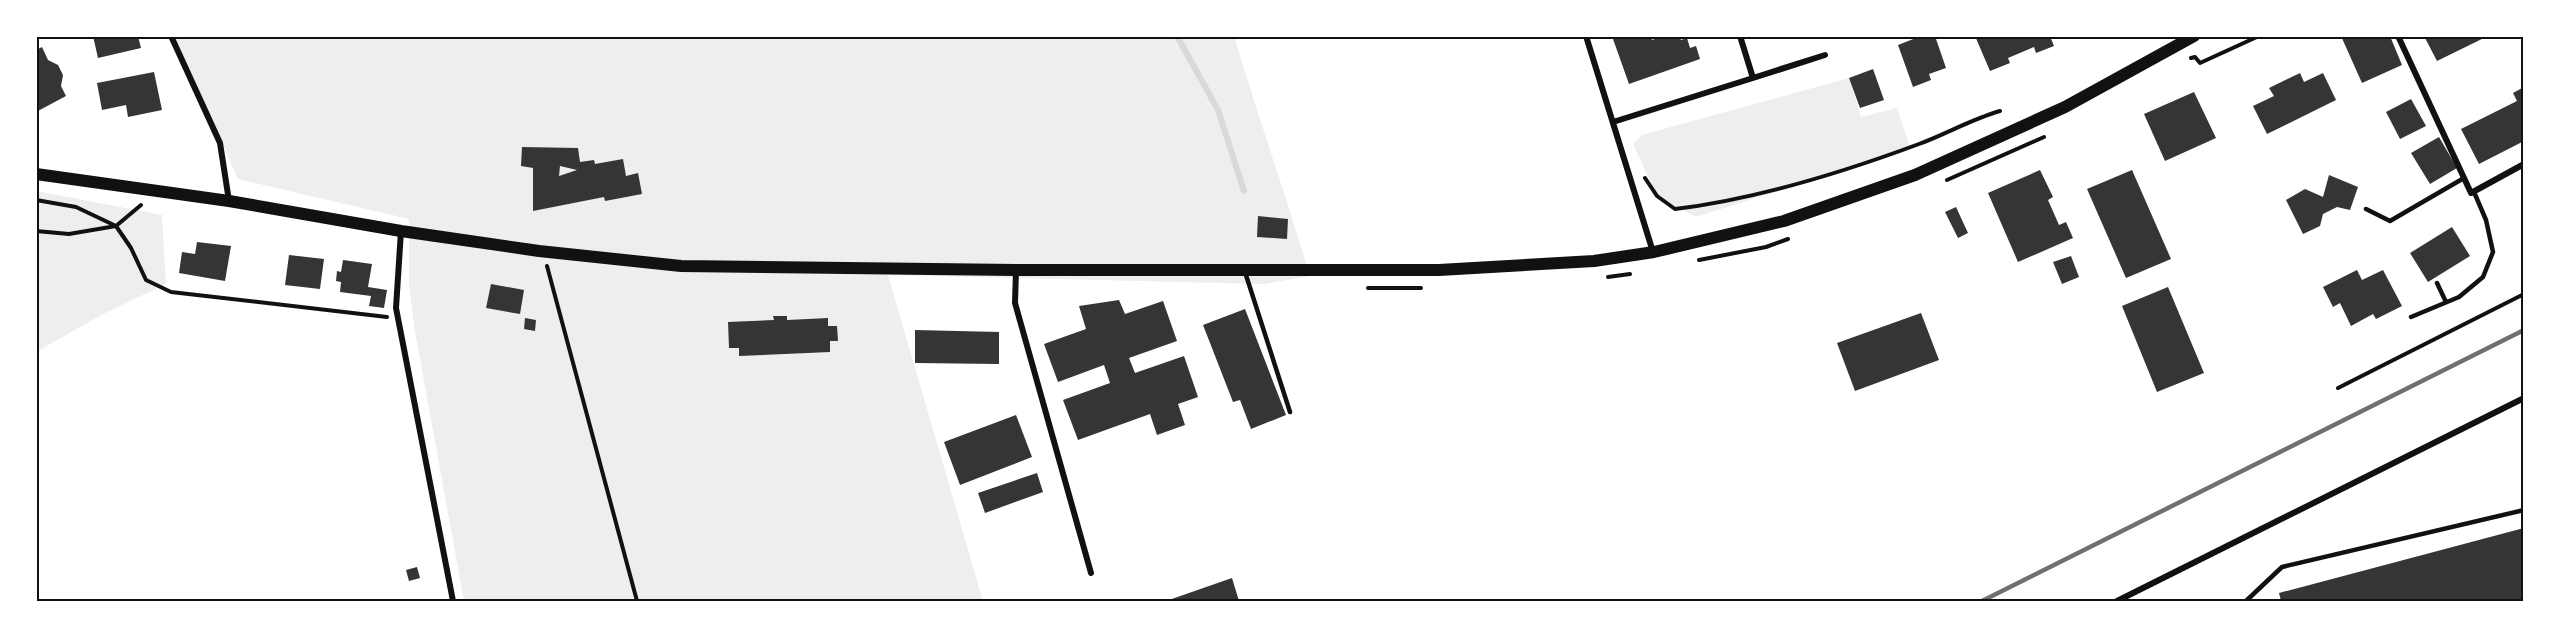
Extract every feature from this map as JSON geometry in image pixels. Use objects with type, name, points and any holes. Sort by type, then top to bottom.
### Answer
[{"type":"main road","points":[[36,174],[230,201],[400,231],[543,251],[681,266],[1016,270],[1439,270],[1594,261],[1654,252],[1784,220],[1915,175],[2065,106],[2194,36]]},
{"type":"street","points":[[171,36],[220,143],[230,201]]},
{"type":"street","points":[[1586,36],[1654,252]]},
{"type":"street","points":[[1740,36],[1753,78]]},
{"type":"street","points":[[2398,36],[2471,193],[2524,164]]},
{"type":"street","points":[[1613,122],[1825,56]]},
{"type":"street","points":[[400,231],[396,308],[453,601]]},
{"type":"street","points":[[1016,270],[1015,303],[1091,573]]},
{"type":"street","points":[[2117,601],[2524,398]]},
{"type":"lane","points":[[2366,208],[2390,221],[2464,178]]},
{"type":"lane","points":[[2411,317],[2458,297],[2483,278],[2493,252],[2486,220],[2474,192]]},
{"type":"lane","points":[[1244,269],[1290,412]]},
{"type":"lane","points":[[2437,283],[2446,302]]},
{"type":"lane","points":[[2246,601],[2282,567],[2524,510]]},
{"type":"path","points":[[2185,62],[2195,57],[2200,63],[2259,36]]},
{"type":"path","points":[[1644,176],[1657,196],[1675,209],[1721,203],[1826,176],[1920,144],[2000,111]]},
{"type":"path","points":[[1944,182],[2044,136]]},
{"type":"path","points":[[36,231],[69,234],[116,226],[156,191]]},
{"type":"path","points":[[36,200],[76,207],[116,226],[131,248],[146,280],[171,292],[387,317],[396,308]]},
{"type":"path","points":[[1697,261],[1766,247],[1788,238]]},
{"type":"path","points":[[543,251],[637,601]]},
{"type":"path","points":[[1605,278],[1640,272]]},
{"type":"path","points":[[1364,288],[1432,288]]},
{"type":"path","points":[[2338,388],[2524,294]]},
{"type":"shaded area","points":[[174,36],[1234,36],[1310,276],[1264,284],[888,275],[983,601],[464,601],[414,326],[409,284],[409,219],[238,179]]},
{"type":"shaded area","points":[[1849,78],[1861,117],[1897,108],[1910,148],[1696,217],[1657,196],[1633,144],[1642,135]]},
{"type":"shaded area","points":[[36,191],[162,215],[166,284],[101,315],[36,352]]},
{"type":"building","points":[[93,36],[138,36],[141,48],[98,58]]},
{"type":"building","points":[[1622,36],[1651,36],[1652,40],[1663,36],[1679,36],[1681,40],[1687,38],[1690,48],[1696,46],[1700,59],[1629,84],[1613,39]]},
{"type":"building","points":[[1921,36],[1935,36],[1946,68],[1929,74],[1931,80],[1913,87],[1898,45]]},
{"type":"building","points":[[1975,36],[2050,36],[2054,46],[2036,53],[2034,47],[2008,58],[2010,63],[1990,71]]},
{"type":"building","points":[[2341,36],[2390,36],[2402,65],[2362,83]]},
{"type":"building","points":[[2424,36],[2488,36],[2437,61]]},
{"type":"building","points":[[42,47],[48,60],[58,65],[63,75],[61,86],[66,96],[36,112],[36,50]]},
{"type":"building","points":[[1873,69],[1884,100],[1860,108],[1849,78]]},
{"type":"building","points":[[154,72],[162,110],[128,117],[126,105],[102,110],[97,83]]},
{"type":"building","points":[[2300,73],[2304,82],[2323,73],[2336,100],[2267,134],[2253,106],[2274,96],[2269,88]]},
{"type":"building","points":[[2524,87],[2524,141],[2479,164],[2461,129],[2517,101],[2513,93]]},
{"type":"building","points":[[2194,92],[2216,138],[2165,161],[2144,114]]},
{"type":"building","points":[[2411,99],[2426,126],[2400,139],[2386,112]]},
{"type":"building","points":[[2439,137],[2457,168],[2430,184],[2411,153]]},
{"type":"building","points":[[522,147],[578,148],[580,162],[594,160],[595,164],[623,159],[626,176],[638,173],[642,194],[605,201],[604,197],[533,211],[533,168],[521,166]],"holes":[[[560,166],[577,170],[559,176]]]},
{"type":"building","points":[[2040,170],[2053,197],[2048,200],[2059,225],[2066,222],[2073,238],[2018,262],[1988,193]]},
{"type":"building","points":[[2132,170],[2171,259],[2126,278],[2087,189]]},
{"type":"building","points":[[2329,175],[2358,187],[2350,210],[2337,207],[2323,214],[2320,226],[2303,234],[2286,200],[2305,189],[2323,197]]},
{"type":"building","points":[[1956,207],[1968,233],[1958,238],[1945,212]]},
{"type":"building","points":[[1258,216],[1288,219],[1287,239],[1257,237]]},
{"type":"building","points":[[2452,227],[2470,256],[2428,282],[2410,253]]},
{"type":"building","points":[[197,242],[231,246],[225,281],[179,273],[182,252],[195,254]]},
{"type":"building","points":[[289,255],[324,259],[320,289],[285,285]]},
{"type":"building","points":[[2071,256],[2079,277],[2062,284],[2053,262]]},
{"type":"building","points":[[343,260],[372,264],[368,287],[387,290],[384,308],[369,306],[371,296],[340,292],[341,282],[336,281],[337,271],[341,272]]},
{"type":"building","points":[[2357,270],[2362,280],[2383,270],[2402,306],[2376,319],[2373,314],[2351,326],[2340,303],[2333,307],[2323,287]]},
{"type":"building","points":[[491,284],[524,290],[520,314],[486,308]]},
{"type":"building","points":[[2168,287],[2204,373],[2157,392],[2122,306]]},
{"type":"building","points":[[1119,300],[1125,314],[1163,301],[1177,341],[1129,358],[1135,373],[1184,356],[1198,397],[1178,404],[1185,425],[1157,435],[1150,414],[1078,440],[1063,400],[1110,383],[1104,365],[1058,382],[1044,344],[1086,329],[1079,306]]},
{"type":"building","points":[[1245,309],[1286,415],[1251,429],[1240,400],[1233,402],[1203,325]]},
{"type":"building","points":[[1921,313],[1939,360],[1855,391],[1837,343]]},
{"type":"building","points":[[773,316],[787,316],[787,320],[828,318],[828,326],[837,326],[838,341],[830,341],[830,352],[739,356],[739,348],[729,348],[728,322],[774,320]]},
{"type":"building","points":[[525,318],[536,320],[535,331],[524,329]]},
{"type":"building","points":[[915,330],[999,332],[999,364],[915,363]]},
{"type":"building","points":[[1016,415],[1032,457],[960,485],[944,442]]},
{"type":"building","points":[[1037,473],[1043,492],[985,513],[978,493]]},
{"type":"building","points":[[2524,528],[2524,601],[2281,601],[2279,593]]},
{"type":"building","points":[[417,567],[420,578],[409,581],[406,570]]},
{"type":"building","points":[[1232,578],[1239,601],[1166,601]]},
{"type":"waterway","points":[[1177,36],[1218,110],[1244,191]]},
{"type":"railway","points":[[1982,601],[2524,330]]}]
